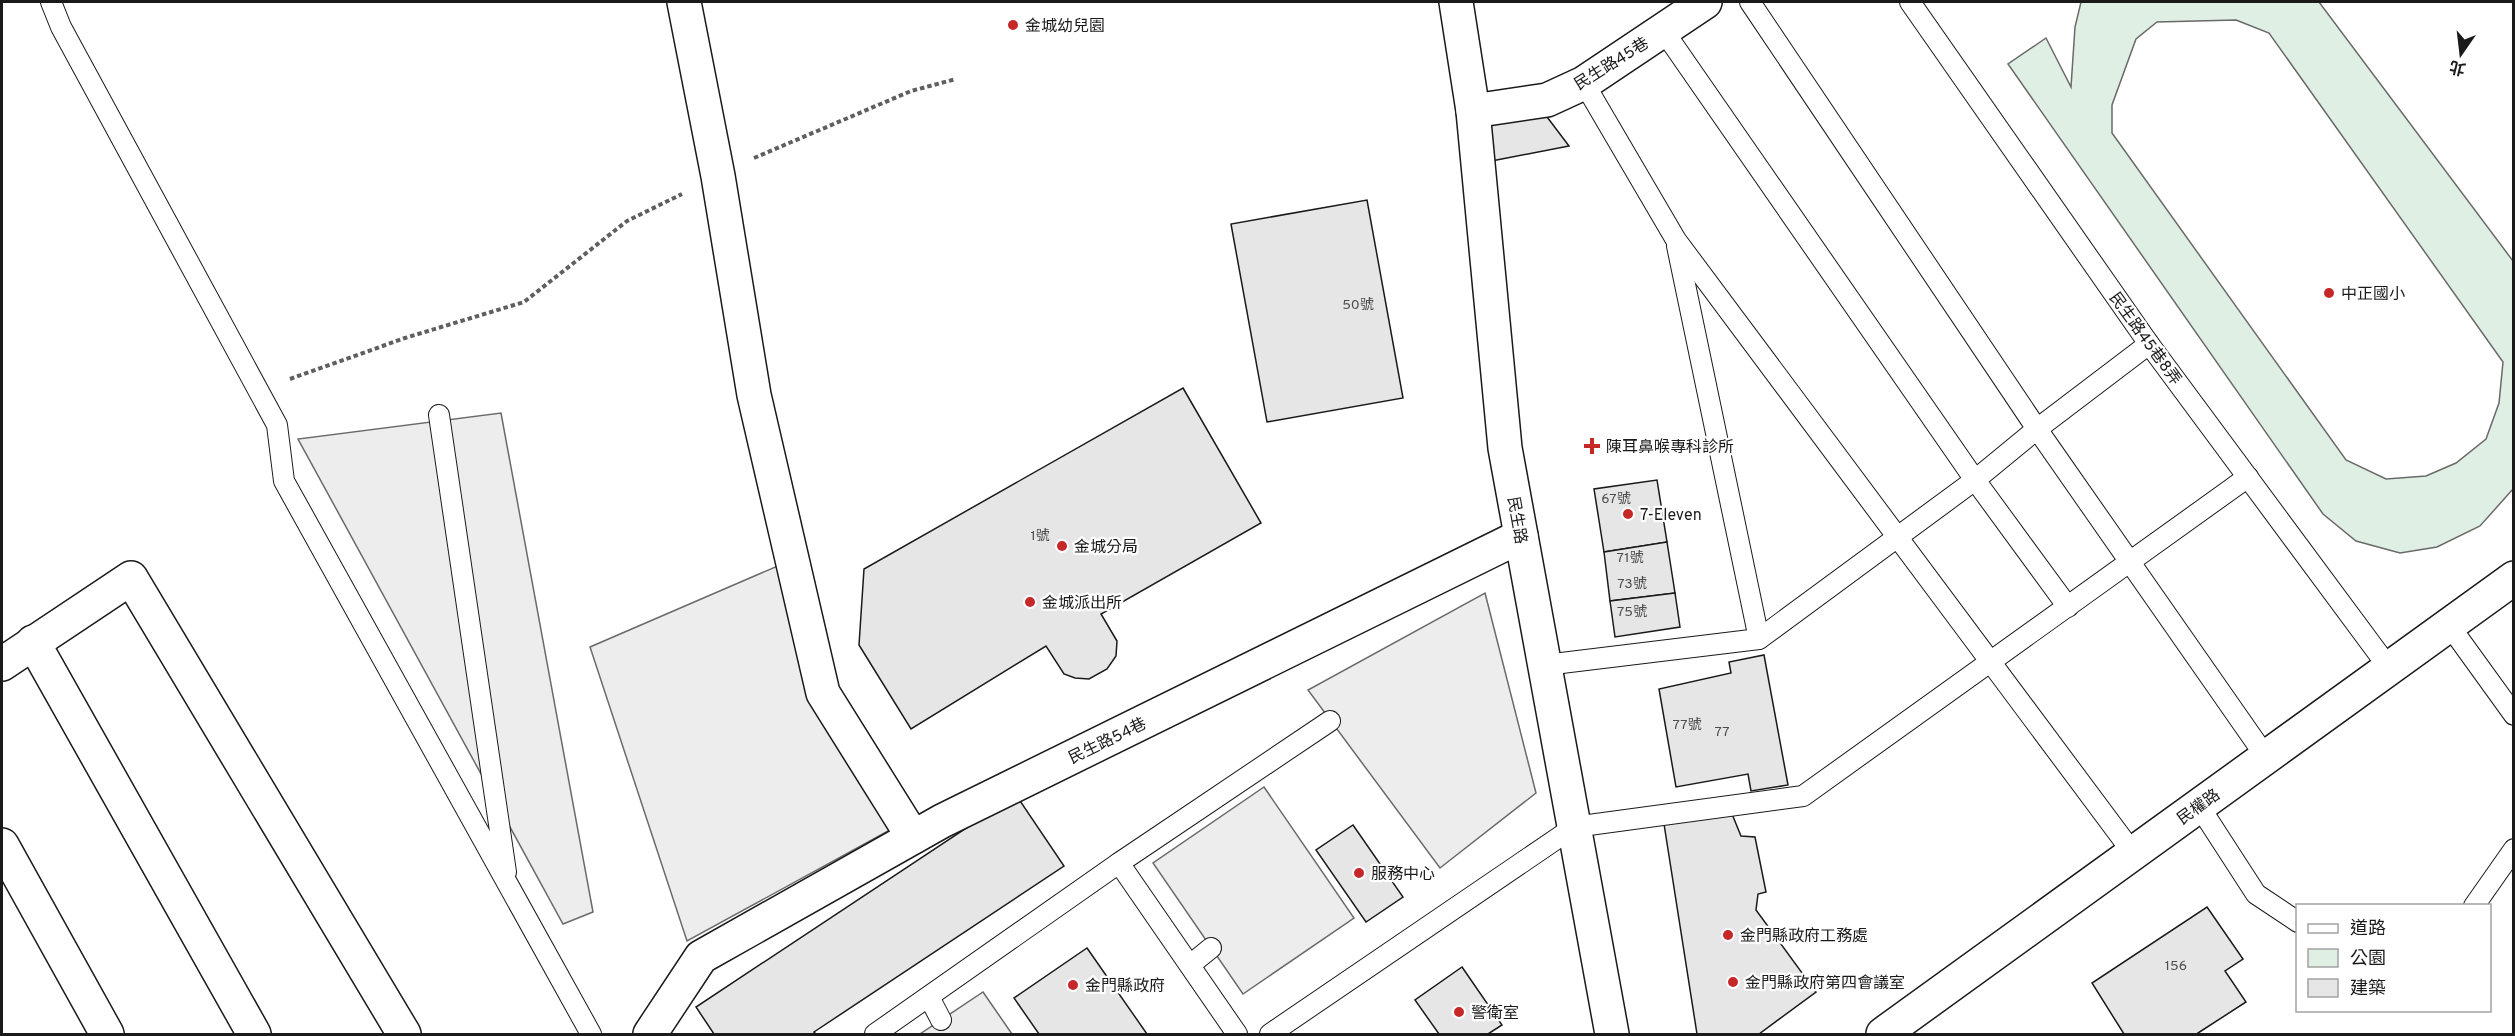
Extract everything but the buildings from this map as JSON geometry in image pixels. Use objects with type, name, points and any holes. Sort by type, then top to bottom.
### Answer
[{"type":"street","points":[[684,2],[718,176],[754,395],[823,693],[913,837]]},
{"type":"street","name":"民生路","points":[[1456,2],[1473,111],[1505,448],[1612,1035]]},
{"type":"street","name":"民生路45巷","points":[[1473,111],[1547,99],[1584,83],[1705,2]]},
{"type":"street","name":"民生路54巷","points":[[650,1035],[701,957],[913,837],[1521,536]]},
{"type":"street","points":[[2,664],[131,578],[404,1035]]},
{"type":"street","name":"民權路","points":[[1883,1035],[2514,578]]},
{"type":"street","points":[[33,642],[254,1035]]},
{"type":"street","points":[[2,845],[107,1035]]},
{"type":"lane","points":[[51,2],[61,27],[277,424],[284,481],[591,1035]]},
{"type":"lane","points":[[1750,2],[2037,429],[2266,758]]},
{"type":"lane","name":"民生路45巷8弄","points":[[1910,2],[2149,344],[2389,668]]},
{"type":"lane","points":[[1663,30],[1975,480],[2068,607]]},
{"type":"lane","points":[[1584,83],[1676,240],[2133,853]]},
{"type":"lane","points":[[1676,240],[1759,639]]},
{"type":"lane","points":[[1545,665],[1759,639],[1975,480],[2037,429],[2149,344]]},
{"type":"lane","points":[[439,415],[508,884]]},
{"type":"lane","points":[[1270,1035],[1574,827],[1803,796],[1992,663],[2248,477]]},
{"type":"lane","points":[[2449,625],[2514,715]]},
{"type":"lane","points":[[875,1035],[1119,863],[1330,720]]},
{"type":"lane","points":[[2199,806],[2256,894],[2296,921]]},
{"type":"lane","points":[[2475,904],[2514,849]]},
{"type":"lane","points":[[1119,863],[1237,1035]]},
{"type":"lane","points":[[1190,965],[1211,948]]},
{"type":"lane","points":[[928,997],[941,1020]]},
{"type":"path","points":[[263,400],[294,376],[405,338],[524,302],[627,221],[763,154],[911,91],[956,79]]},
{"type":"green space","points":[[2081,2],[2319,2],[2513,261],[2513,489],[2480,526],[2437,547],[2400,553],[2356,541],[2323,514],[2008,64],[2046,38],[2071,87],[2075,27]],"holes":[[[2236,20],[2269,33],[2503,362],[2499,403],[2486,439],[2456,463],[2426,476],[2386,479],[2346,460],[2112,133],[2112,105],[2136,39],[2157,22]]]},
{"type":"shaded area","points":[[501,413],[593,912],[563,924],[298,439]]},
{"type":"shaded area","points":[[787,562],[890,830],[687,941],[590,647]]},
{"type":"shaded area","points":[[1485,593],[1536,793],[1440,868],[1308,690]]},
{"type":"shaded area","points":[[1264,787],[1354,918],[1243,994],[1153,863]]},
{"type":"shaded area","points":[[983,992],[1012,1034],[920,1034]]},
{"type":"place","name":"金城幼兒園","points":[[1013,25]]},
{"type":"place","name":"中正國小","points":[[2329,293]]},
{"type":"place","name":"陳耳鼻喉專科診所","points":[[1592,446]]},
{"type":"place","name":"7-Eleven","points":[[1628,514]]},
{"type":"place","name":"金城分局","points":[[1062,546]]},
{"type":"place","name":"金城派出所","points":[[1030,602]]},
{"type":"place","name":"服務中心","points":[[1359,873]]},
{"type":"place","name":"金門縣政府工務處","points":[[1728,935]]},
{"type":"place","name":"金門縣政府第四會議室","points":[[1733,982]]},
{"type":"place","name":"金門縣政府","points":[[1073,985]]},
{"type":"place","name":"警衛室","points":[[1459,1012]]}]
